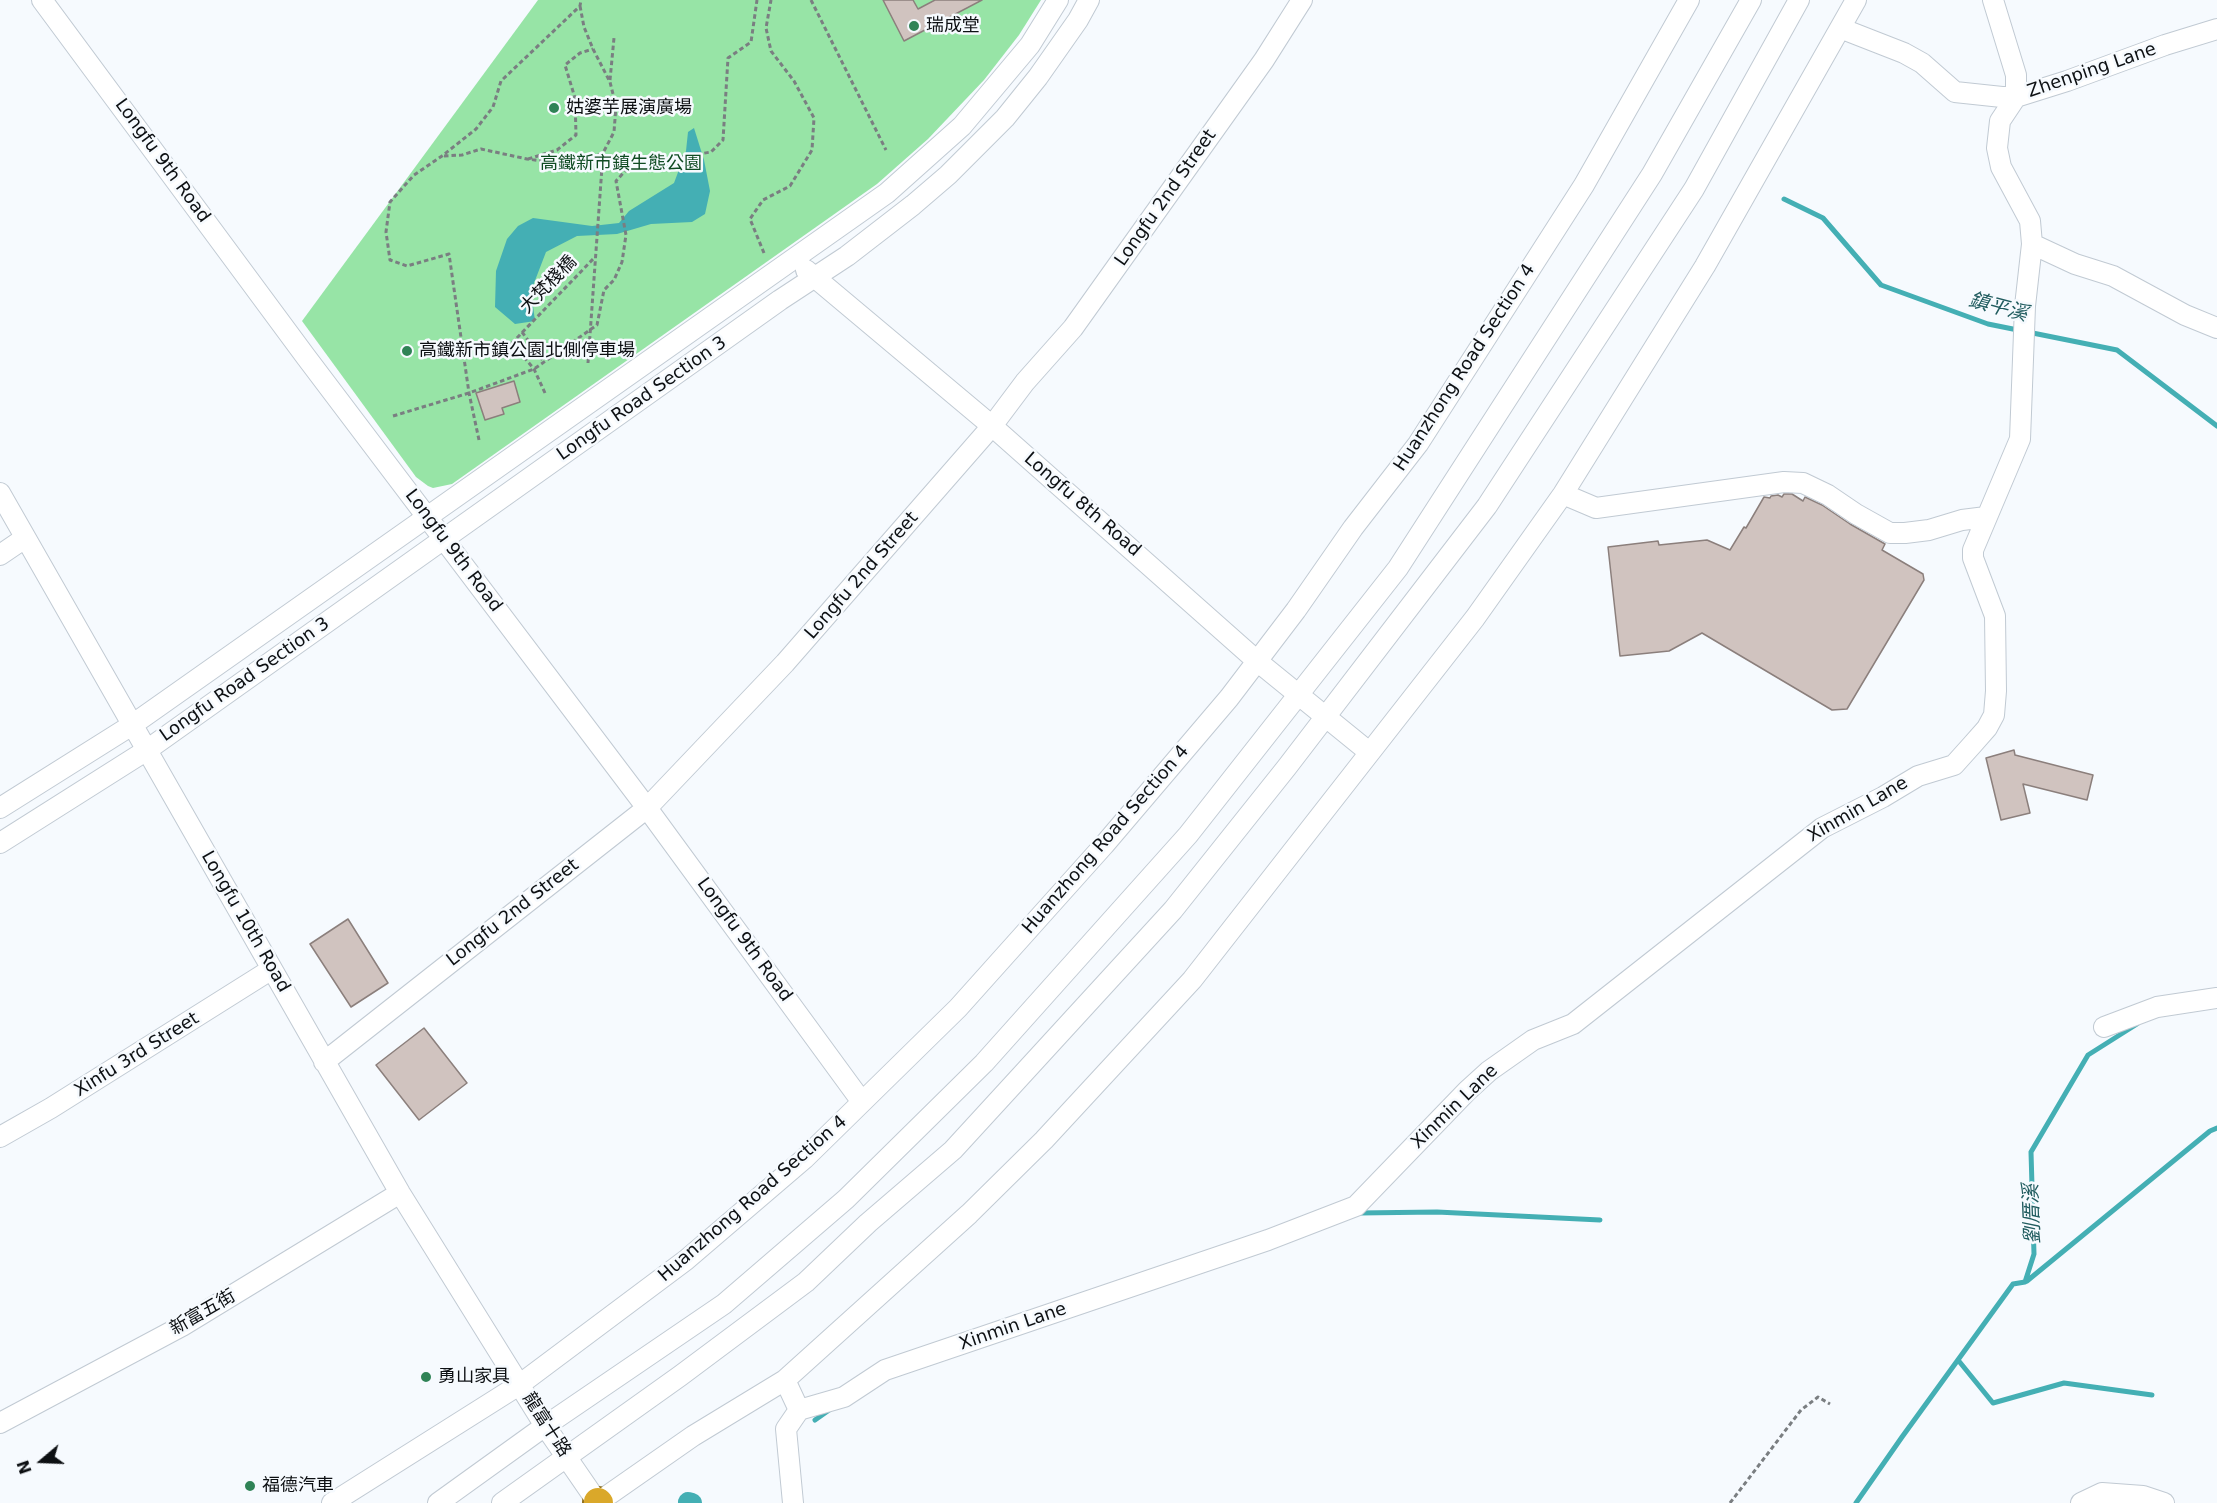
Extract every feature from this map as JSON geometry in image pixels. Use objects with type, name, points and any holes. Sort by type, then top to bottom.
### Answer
[{"type":"street","name":"Longfu 9th Road","points":[[42,0],[306,357],[647,808],[862,1102]]},
{"type":"street","name":"Longfu Road Section 3","points":[[0,808],[132,725],[887,193],[962,126],[1030,45],[1058,0]]},
{"type":"street","name":"Longfu Road Section 3","points":[[0,843],[147,750],[847,256],[913,205],[1005,118],[1038,77],[1078,20],[1089,0]]},
{"type":"street","name":"Longfu 2nd Street","points":[[324,1062],[647,808],[785,663],[992,426],[1025,382],[1073,328],[1264,60],[1302,0]]},
{"type":"street","points":[[438,1503],[545,1426],[724,1304],[846,1199],[1000,1046],[1188,835],[1398,568],[1652,174],[1751,0]]},
{"type":"street","points":[[501,1503],[806,1282],[868,1223],[953,1150],[1173,910],[1326,717],[1487,506],[1694,189],[1799,0]]},
{"type":"street","points":[[598,1503],[693,1436],[785,1380],[969,1214],[1074,1107],[1192,980],[1475,618],[1563,494],[1711,256],[1856,0]]},
{"type":"street","points":[[1993,0],[2016,75],[2016,97]]},
{"type":"street","name":"Huanzhong Road Section 4","points":[[332,1503],[519,1385],[694,1254],[804,1159],[974,991],[1104,845],[1229,698],[1353,528],[1418,444],[1584,185],[1686,1]]},
{"type":"street","name":"Zhenping Lane","points":[[1840,28],[1904,53],[1922,63],[1955,92],[2016,97],[2217,29]]},
{"type":"street","name":"Xinmin Lane","points":[[799,1410],[844,1397],[885,1370],[1268,1240],[1356,1206],[1489,1071],[1533,1040],[1573,1024],[1822,828],[1918,776],[1954,765],[1987,728],[1994,715],[1995,616],[1973,558],[1973,550],[2020,439],[2025,327],[2032,244],[2030,221],[2001,166],[1997,148],[2000,121],[2016,97]]},
{"type":"street","points":[[2032,244],[2075,264],[2113,276],[2185,315],[2217,328]]},
{"type":"street","name":"Longfu 8th Road","points":[[794,259],[992,426],[1257,662],[1370,752]]},
{"type":"street","points":[[1563,494],[1596,508],[1784,482],[1803,483],[1828,495],[1890,533],[1929,530],[1962,520],[1986,517]]},
{"type":"street","name":"Longfu 10th Road","points":[[0,494],[400,1193]]},
{"type":"street","points":[[0,555],[25,538]]},
{"type":"street","name":"Xinfu 3rd Street","points":[[0,1137],[51,1108],[272,969]]},
{"type":"street","points":[[2104,1027],[2157,1006],[2217,998]]},
{"type":"street","name":"龍富十路","points":[[400,1193],[545,1426],[598,1503]]},
{"type":"street","name":"新富五街","points":[[0,1423],[182,1326],[400,1193]]},
{"type":"street","points":[[785,1380],[799,1410],[786,1429],[793,1503]]},
{"type":"street","points":[[2081,1503],[2102,1493],[2143,1496],[2163,1503]]},
{"type":"street","points":[[598,1503],[609,1503]]},
{"type":"path","points":[[580,0],[584,27],[610,82]]},
{"type":"path","points":[[393,416],[469,393],[534,369],[597,325],[604,290],[614,280],[622,262],[626,235],[615,181],[627,169],[711,152],[723,140],[728,58],[752,42],[757,0]]},
{"type":"path","points":[[764,253],[750,219],[763,200],[790,186],[812,150],[814,118],[794,81],[771,51],[766,28],[771,0]]},
{"type":"path","points":[[811,0],[886,150]]},
{"type":"path","points":[[479,440],[469,393],[449,254],[407,266],[390,260],[386,232],[390,202],[414,175],[476,129],[493,107],[501,81],[580,6]]},
{"type":"path","points":[[610,82],[614,38]]},
{"type":"path","points":[[527,159],[557,150],[576,135],[575,98],[566,65],[580,53],[593,49]]},
{"type":"path","name":"大梵棧橋","points":[[591,329],[603,153],[614,132],[616,106],[610,82]]},
{"type":"path","points":[[442,156],[481,149],[527,159],[560,163],[585,160],[603,153]]},
{"type":"path","name":"大梵棧橋","points":[[534,369],[512,343],[596,256]]},
{"type":"path","points":[[588,363],[591,329]]},
{"type":"path","name":"大梵棧橋","points":[[522,332],[544,362]]},
{"type":"path","points":[[534,369],[545,393]]},
{"type":"path","points":[[1730,1503],[1801,1410],[1818,1397],[1830,1404]]},
{"type":"green space","name":"高鐵新市鎮生態公園","points":[[538,0],[1041,0],[1019,35],[984,80],[928,139],[877,184],[452,484],[433,488],[416,477],[302,321]]},
{"type":"water","points":[[694,128],[704,160],[710,191],[705,214],[692,222],[651,224],[617,234],[577,236],[546,252],[531,291],[535,321],[515,324],[495,307],[496,271],[507,239],[518,226],[533,218],[592,226],[619,223],[629,211],[674,183],[686,151],[688,132]]},
{"type":"building","name":"瑞成堂","points":[[883,0],[913,0],[918,9],[935,0],[982,0],[904,41]]},
{"type":"building","points":[[514,381],[520,402],[502,408],[504,414],[485,420],[476,393]]},
{"type":"building","points":[[1784,494],[1792,494],[1803,501],[1805,497],[1822,505],[1885,544],[1882,550],[1923,574],[1924,580],[1847,709],[1832,710],[1702,633],[1669,651],[1620,656],[1608,547],[1658,541],[1659,545],[1707,540],[1730,550],[1764,497],[1770,498],[1778,495],[1782,497]]},
{"type":"building","points":[[2014,750],[2015,755],[2093,775],[2087,800],[2023,784],[2030,813],[2001,820],[1986,758]]},
{"type":"building","points":[[348,919],[388,983],[351,1007],[310,944]]},
{"type":"building","points":[[424,1028],[467,1083],[419,1120],[376,1065]]},
{"type":"waterway","name":"鎮平溪","points":[[1784,199],[1823,218],[1881,285],[1988,324],[2117,350],[2217,426]]},
{"type":"waterway","name":"劉厝溪","points":[[1856,1503],[2013,1284],[2025,1282],[2034,1254],[2031,1152],[2088,1055],[2137,1024]]},
{"type":"waterway","points":[[2027,1281],[2210,1131],[2217,1128]]},
{"type":"waterway","points":[[1359,1213],[1437,1212],[1600,1220]]},
{"type":"waterway","points":[[1958,1360],[1993,1403],[2064,1383],[2152,1395]]},
{"type":"waterway","points":[[815,1420],[832,1408]]},
{"type":"waterway","name":"劉厝溪","points":[[688,1502],[692,1503]]},
{"type":"place","name":"瑞成堂","points":[[914,26]]},
{"type":"place","name":"姑婆芋展演廣場","points":[[554,108]]},
{"type":"place","name":"高鐵新市鎮公園北側停車場","points":[[407,351]]},
{"type":"place","name":"勇山家具","points":[[426,1377]]},
{"type":"place","name":"福德汽車","points":[[250,1486]]}]
